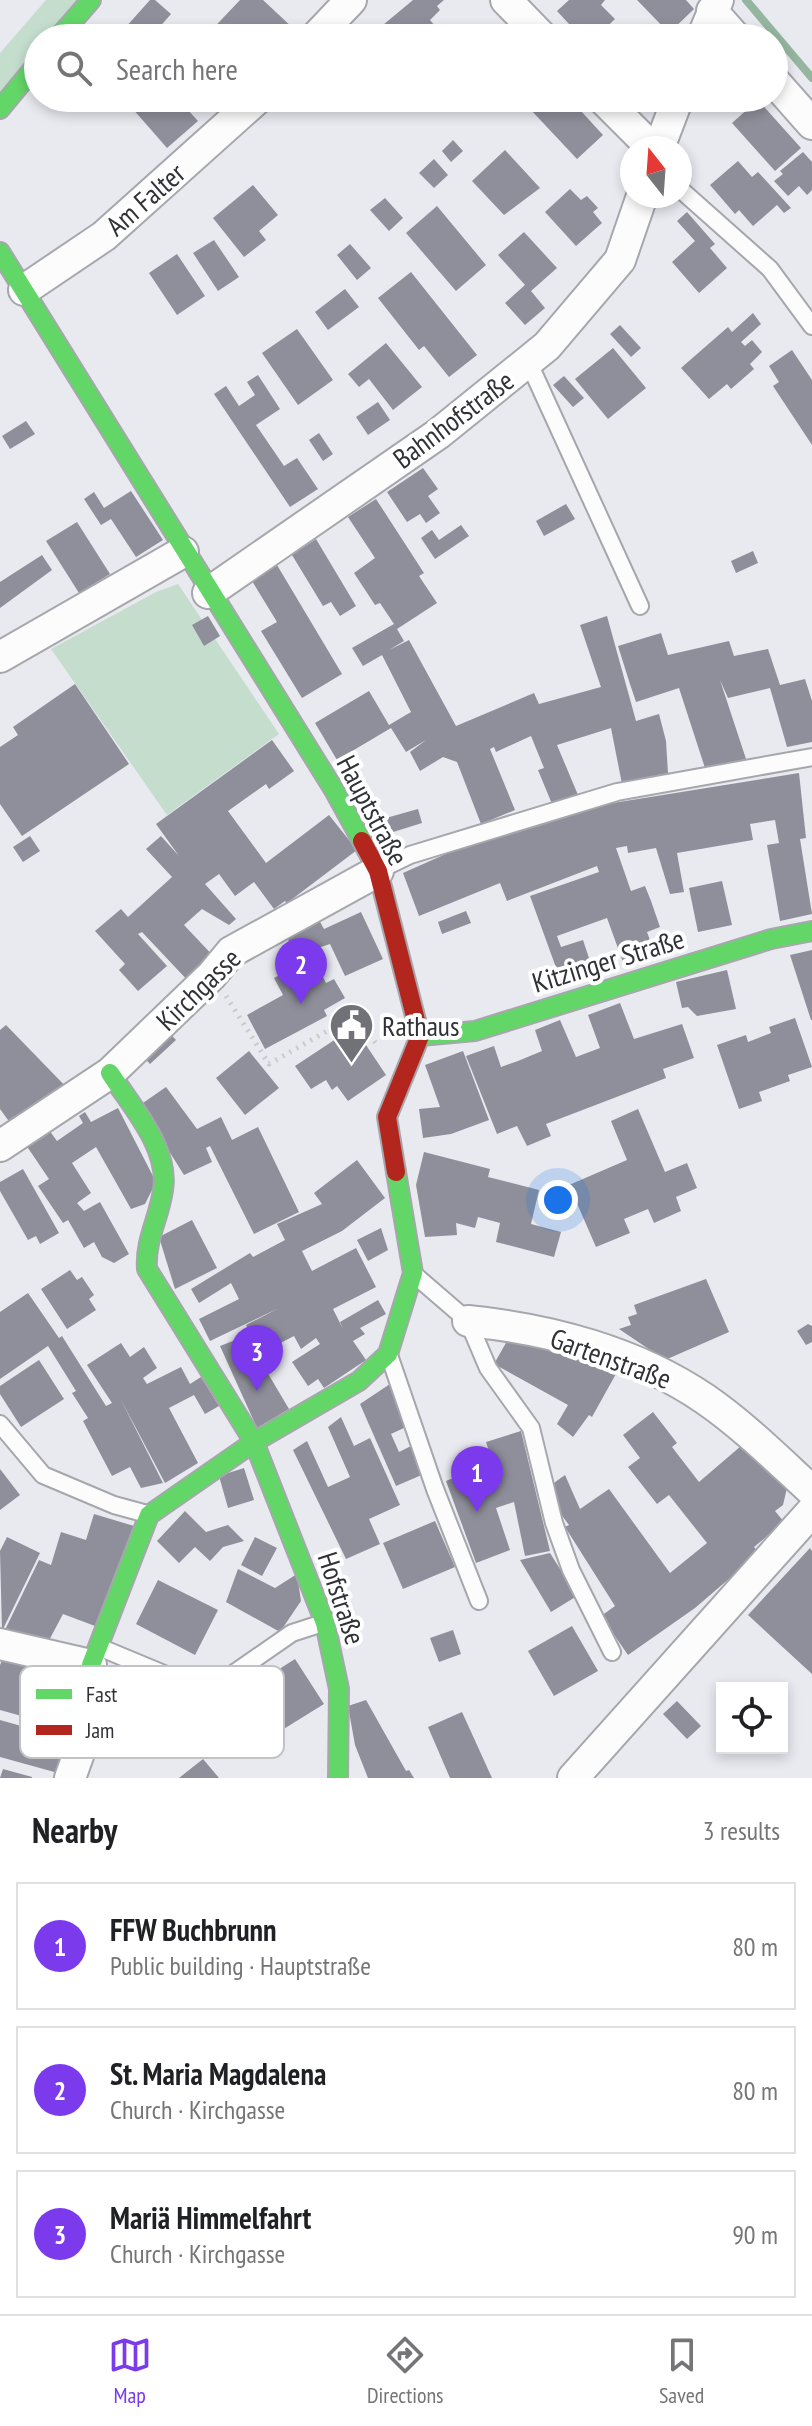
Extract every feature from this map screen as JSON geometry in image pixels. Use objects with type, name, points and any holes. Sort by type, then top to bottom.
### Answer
[{"type":"street","points":[[70,24],[91,0]]},
{"type":"street","points":[[328,24],[351,0]]},
{"type":"street","points":[[506,0],[529,24]]},
{"type":"street","points":[[0,109],[24,80]]},
{"type":"street","points":[[788,97],[812,124]]},
{"type":"street","name":"Am Falter","points":[[24,290],[104,236],[242,112]]},
{"type":"street","points":[[616,112],[640,136]]},
{"type":"street","points":[[664,136],[673,112]]},
{"type":"street","name":"Bahnhofstraße","points":[[208,593],[438,434],[547,346],[620,260],[638,208]]},
{"type":"street","name":"Hauptstraße","points":[[0,252],[208,593],[334,790],[378,871],[420,1036]]},
{"type":"street","points":[[0,657],[183,552]]},
{"type":"street","name":"Kirchgasse","points":[[0,1146],[110,1073],[212,975],[231,952],[378,871]]},
{"type":"street","name":"Kitzinger Straße","points":[[420,1036],[475,1031],[771,939],[812,931]]},
{"type":"street","points":[[93,1666],[149,1515],[254,1442],[359,1381],[388,1354],[413,1273],[387,1117],[420,1036]]},
{"type":"street","points":[[110,1073],[160,1154],[164,1188],[144,1241],[147,1269],[254,1442]]},
{"type":"street","name":"Gartenstraße","points":[[468,1321],[519,1326],[600,1348],[665,1374],[707,1400],[812,1491]]},
{"type":"street","name":"Hofstraße","points":[[254,1442],[325,1623],[339,1689],[338,1778]]},
{"type":"street","points":[[573,1778],[812,1511]]},
{"type":"street","points":[[0,1644],[95,1656]]},
{"type":"street","points":[[70,1778],[77,1758]]},
{"type":"lane","points":[[692,200],[770,269],[812,326]]},
{"type":"lane","points":[[528,361],[640,606]]},
{"type":"lane","points":[[378,871],[410,855],[617,792],[812,757]]},
{"type":"lane","points":[[413,1273],[468,1321],[488,1368],[531,1428],[554,1523],[571,1570],[612,1652]]},
{"type":"lane","points":[[388,1354],[435,1489],[479,1601]]},
{"type":"lane","points":[[0,1424],[43,1475],[114,1505],[149,1515]]},
{"type":"lane","points":[[244,1666],[292,1633],[325,1623]]},
{"type":"lane","points":[[95,1656],[126,1666]]},
{"type":"path","points":[[212,975],[269,1064],[350,1018],[363,1025],[402,1080]]},
{"type":"green space","points":[[46,0],[79,0],[59,24],[25,24]]},
{"type":"green space","points":[[24,25],[24,66],[0,95],[0,53]]},
{"type":"green space","points":[[178,584],[279,734],[167,815],[51,649],[156,592]]},
{"type":"building","points":[[150,0],[155,0],[171,14],[162,24],[129,24]]},
{"type":"building","points":[[240,0],[263,0],[289,24],[217,24]]},
{"type":"building","points":[[413,0],[444,0],[437,6],[440,10],[430,20],[433,24],[384,24]]},
{"type":"building","points":[[569,0],[605,0],[601,5],[615,19],[610,24],[569,24],[557,11]]},
{"type":"building","points":[[637,0],[686,0],[694,9],[678,24],[660,24]]},
{"type":"building","points":[[136,112],[190,112],[198,121],[167,148]]},
{"type":"building","points":[[533,112],[582,112],[603,135],[577,159]]},
{"type":"building","points":[[744,112],[769,112],[801,148],[775,171],[732,123]]},
{"type":"building","points":[[453,140],[463,151],[451,162],[442,151]]},
{"type":"building","points":[[505,150],[540,188],[504,215],[472,181]]},
{"type":"building","points":[[803,152],[812,162],[812,190],[807,195],[799,186],[788,196],[774,181],[783,174],[780,171]]},
{"type":"building","points":[[434,159],[448,175],[434,188],[419,173]]},
{"type":"building","points":[[738,161],[752,177],[758,172],[791,208],[784,213],[777,205],[753,226],[739,210],[735,214],[710,185]]},
{"type":"building","points":[[253,185],[278,215],[259,231],[266,240],[244,257],[213,218]]},
{"type":"building","points":[[570,189],[581,200],[587,196],[598,208],[593,212],[602,223],[576,246],[545,212]]},
{"type":"building","points":[[385,198],[403,218],[389,231],[370,210]]},
{"type":"building","points":[[437,206],[486,265],[456,291],[406,233]]},
{"type":"building","points":[[687,212],[715,244],[710,248],[727,268],[699,293],[672,262],[695,241],[677,221]]},
{"type":"building","points":[[524,232],[557,268],[531,291],[545,308],[525,325],[505,303],[525,285],[498,255]]},
{"type":"building","points":[[214,240],[239,277],[218,291],[193,253]]},
{"type":"building","points":[[350,244],[371,268],[357,280],[337,255]]},
{"type":"building","points":[[177,254],[205,296],[177,315],[149,273]]},
{"type":"building","points":[[411,272],[477,355],[449,377],[424,346],[419,350],[378,298]]},
{"type":"building","points":[[345,289],[359,307],[328,330],[315,312]]},
{"type":"building","points":[[753,313],[761,324],[741,342],[745,346],[752,340],[762,352],[750,364],[754,369],[731,389],[727,384],[709,399],[681,368],[728,327],[732,332]]},
{"type":"building","points":[[620,325],[641,348],[631,357],[610,334]]},
{"type":"building","points":[[297,329],[333,380],[298,405],[262,353]]},
{"type":"building","points":[[386,343],[422,387],[393,410],[369,379],[359,387],[348,374]]},
{"type":"building","points":[[613,348],[646,388],[608,419],[575,379]]},
{"type":"building","points":[[792,350],[812,380],[812,445],[773,386],[779,382],[769,366]]},
{"type":"building","points":[[258,375],[280,409],[256,425],[284,466],[297,458],[318,489],[290,507],[214,394],[226,386],[239,406],[255,395],[247,382]]},
{"type":"building","points":[[564,376],[584,398],[573,407],[553,385]]},
{"type":"building","points":[[378,402],[390,420],[368,435],[356,417]]},
{"type":"building","points":[[26,421],[35,434],[10,449],[2,436]]},
{"type":"building","points":[[319,433],[333,454],[323,461],[309,440]]},
{"type":"building","points":[[423,468],[438,489],[428,496],[440,513],[426,523],[420,514],[407,522],[387,492]]},
{"type":"building","points":[[131,491],[163,540],[136,557],[111,519],[101,525],[84,499],[94,492],[104,508]]},
{"type":"building","points":[[376,499],[424,573],[419,576],[437,603],[397,629],[404,641],[389,650],[409,640],[456,726],[534,693],[539,704],[601,687],[580,625],[607,616],[636,721],[659,714],[666,741],[668,773],[622,784],[611,728],[557,745],[578,795],[552,804],[538,770],[544,768],[531,736],[496,752],[494,747],[490,749],[515,810],[481,824],[457,762],[443,757],[420,771],[410,752],[426,740],[406,752],[391,728],[337,760],[315,723],[369,691],[389,725],[411,712],[382,655],[363,666],[352,648],[394,624],[380,603],[375,605],[354,573],[375,558],[348,517]]},
{"type":"building","points":[[566,504],[575,519],[544,536],[536,521]]},
{"type":"building","points":[[77,522],[110,574],[79,593],[46,541]]},
{"type":"building","points":[[461,525],[469,536],[435,559],[421,538],[432,530],[439,540]]},
{"type":"building","points":[[316,539],[356,606],[340,616],[331,602],[323,606],[292,555]]},
{"type":"building","points":[[753,551],[758,563],[736,573],[731,561]]},
{"type":"building","points":[[42,555],[52,570],[0,608],[0,582]]},
{"type":"building","points":[[277,565],[342,674],[302,698],[261,631],[277,622],[252,581]]},
{"type":"building","points":[[208,616],[220,636],[204,646],[192,625]]},
{"type":"building","points":[[661,633],[668,655],[729,641],[734,656],[768,649],[780,685],[805,679],[812,701],[812,742],[787,747],[770,688],[728,698],[720,680],[746,759],[705,768],[679,688],[636,702],[629,681],[618,646]]},
{"type":"building","points":[[75,684],[129,764],[22,836],[0,804],[0,747],[18,735],[13,727]]},
{"type":"building","points":[[272,740],[294,771],[269,789],[266,784],[228,811],[266,863],[329,815],[357,850],[287,903],[285,901],[274,909],[254,882],[235,896],[219,874],[205,884],[236,919],[229,925],[202,909],[184,925],[218,961],[192,985],[142,932],[138,934],[167,966],[138,991],[119,970],[125,964],[95,931],[121,909],[128,917],[172,877],[146,849],[161,836],[179,856],[156,824]]},
{"type":"building","points":[[799,773],[806,838],[800,839],[812,914],[780,921],[767,845],[779,843],[775,820],[750,824],[753,840],[677,853],[684,892],[670,894],[656,848],[628,853],[627,846],[616,848],[631,891],[645,886],[651,901],[660,927],[647,932],[654,951],[623,962],[607,918],[557,936],[561,947],[583,940],[594,973],[562,984],[530,896],[599,872],[597,866],[507,901],[500,883],[419,916],[403,873],[457,849],[582,808]]},
{"type":"building","points":[[418,809],[422,823],[390,833],[386,818]]},
{"type":"building","points":[[30,836],[40,851],[23,862],[13,847]]},
{"type":"building","points":[[722,881],[732,925],[698,932],[689,888]]},
{"type":"building","points":[[466,911],[471,923],[442,934],[438,922]]},
{"type":"building","points":[[361,912],[383,959],[345,976],[330,944],[294,956],[285,931],[319,920],[324,929]]},
{"type":"building","points":[[812,950],[812,1020],[811,1020],[790,955]]},
{"type":"building","points":[[313,958],[326,983],[334,979],[345,998],[324,1010],[327,1016],[265,1049],[247,1015],[283,995],[274,978]]},
{"type":"building","points":[[727,970],[736,1009],[697,1016],[688,1007],[682,1008],[676,982]]},
{"type":"building","points":[[620,1003],[634,1039],[682,1024],[694,1058],[663,1069],[666,1078],[546,1124],[551,1136],[527,1146],[517,1126],[497,1134],[466,1056],[494,1046],[501,1067],[518,1061],[542,1051],[535,1030],[560,1020],[576,1057],[600,1048],[588,1015]]},
{"type":"building","points":[[795,1018],[812,1067],[788,1075],[790,1081],[759,1092],[762,1101],[739,1109],[717,1045],[746,1035],[748,1042],[771,1033],[769,1027]]},
{"type":"building","points":[[6,1025],[73,1094],[16,1131],[0,1109],[0,1030]]},
{"type":"building","name":"Rathaus","points":[[354,1027],[386,1075],[348,1101],[337,1086],[332,1090],[326,1080],[311,1089],[295,1066]]},
{"type":"building","points":[[166,1029],[176,1040],[150,1064],[140,1053]]},
{"type":"building","points":[[249,1051],[279,1088],[245,1115],[216,1078]]},
{"type":"building","points":[[463,1051],[489,1120],[451,1134],[423,1138],[419,1109],[440,1107],[425,1065]]},
{"type":"building","points":[[166,1087],[197,1129],[221,1117],[232,1140],[258,1127],[299,1212],[254,1234],[210,1146],[206,1148],[212,1162],[184,1175],[140,1105]]},
{"type":"building","points":[[118,1108],[156,1182],[145,1204],[131,1209],[96,1147],[72,1163],[91,1193],[77,1203],[84,1211],[100,1202],[129,1254],[114,1263],[102,1257],[94,1242],[84,1248],[68,1220],[63,1223],[38,1186],[49,1179],[26,1145],[49,1130],[57,1141],[83,1123],[79,1116],[85,1112],[91,1122]]},
{"type":"building","points":[[638,1109],[665,1172],[687,1163],[697,1188],[676,1197],[681,1211],[654,1223],[648,1209],[624,1219],[630,1233],[596,1247],[569,1185],[627,1160],[611,1121]]},
{"type":"building","points":[[424,1152],[490,1169],[488,1177],[539,1190],[531,1224],[561,1232],[554,1257],[496,1242],[500,1223],[478,1217],[475,1228],[456,1223],[457,1235],[425,1237],[416,1185]]},
{"type":"building","points":[[357,1160],[385,1198],[342,1231],[302,1251],[312,1271],[356,1248],[376,1287],[333,1309],[343,1329],[340,1322],[378,1300],[386,1314],[360,1328],[365,1334],[353,1341],[366,1360],[324,1388],[318,1379],[308,1386],[292,1362],[320,1344],[316,1338],[301,1349],[294,1336],[257,1355],[289,1409],[257,1428],[220,1346],[251,1334],[246,1325],[279,1308],[210,1341],[199,1319],[239,1299],[231,1283],[199,1303],[191,1289],[250,1253],[253,1257],[285,1240],[277,1224],[322,1204],[314,1193]]},
{"type":"building","points":[[23,1169],[59,1233],[40,1244],[36,1236],[28,1240],[0,1191],[0,1182]]},
{"type":"building","points":[[192,1220],[217,1268],[175,1289],[159,1237]]},
{"type":"building","points":[[381,1228],[388,1250],[368,1261],[357,1240]]},
{"type":"building","points":[[70,1270],[77,1280],[82,1277],[94,1295],[89,1299],[96,1310],[67,1329],[41,1289]]},
{"type":"building","points":[[706,1279],[729,1332],[665,1360],[619,1329],[631,1325],[628,1317],[637,1314],[634,1305]]},
{"type":"building","points":[[28,1293],[59,1338],[62,1336],[106,1406],[112,1403],[87,1365],[121,1343],[130,1357],[144,1347],[157,1368],[143,1378],[147,1384],[181,1367],[190,1384],[201,1377],[219,1406],[205,1414],[194,1395],[169,1408],[198,1463],[165,1483],[120,1398],[163,1483],[141,1488],[130,1467],[112,1476],[83,1421],[88,1418],[72,1393],[76,1391],[48,1346],[0,1379],[0,1312]]},
{"type":"building","points":[[808,1324],[812,1326],[812,1342],[806,1345],[797,1331]]},
{"type":"building","points":[[511,1334],[622,1363],[592,1417],[589,1415],[573,1437],[557,1424],[568,1405],[494,1364]]},
{"type":"building","points":[[39,1360],[64,1399],[21,1427],[0,1394],[0,1386]]},
{"type":"building","points":[[390,1384],[406,1427],[391,1434],[399,1452],[413,1445],[424,1474],[396,1486],[360,1404]]},
{"type":"building","points":[[653,1412],[677,1443],[672,1447],[699,1482],[741,1446],[787,1488],[783,1505],[775,1511],[784,1522],[754,1547],[759,1553],[695,1608],[628,1655],[601,1616],[615,1606],[565,1527],[569,1525],[560,1513],[551,1485],[565,1475],[580,1509],[609,1489],[670,1573],[707,1543],[669,1495],[657,1504],[628,1467],[640,1458],[623,1435]]},
{"type":"building","points":[[341,1417],[354,1446],[370,1438],[400,1505],[369,1519],[380,1544],[346,1559],[293,1450],[307,1441],[328,1487],[350,1477],[328,1427]]},
{"type":"building","points":[[521,1431],[550,1551],[525,1556],[514,1502],[496,1508],[510,1550],[476,1563],[446,1481],[479,1467],[488,1489],[500,1485],[486,1442]]},
{"type":"building","points":[[244,1468],[254,1500],[228,1508],[219,1476]]},
{"type":"building","points":[[0,1469],[20,1495],[0,1510]]},
{"type":"building","points":[[185,1511],[206,1532],[228,1525],[244,1541],[223,1547],[210,1561],[195,1547],[179,1563],[157,1541]]},
{"type":"building","points":[[94,1514],[134,1526],[95,1626],[63,1614],[46,1646],[4,1632],[39,1560],[51,1565],[61,1532],[86,1540]]},
{"type":"building","points":[[435,1521],[455,1567],[403,1589],[383,1543]]},
{"type":"building","points":[[7,1537],[40,1553],[2,1631],[0,1551]]},
{"type":"building","points":[[255,1537],[277,1548],[262,1576],[241,1565]]},
{"type":"building","points":[[810,1548],[812,1551],[812,1674],[748,1615]]},
{"type":"building","points":[[550,1553],[577,1596],[551,1612],[520,1560]]},
{"type":"building","points":[[238,1569],[275,1588],[297,1574],[301,1601],[280,1632],[226,1602]]},
{"type":"building","points":[[158,1580],[218,1610],[195,1655],[136,1624]]},
{"type":"building","points":[[572,1626],[598,1671],[554,1696],[528,1651]]},
{"type":"building","points":[[453,1630],[461,1654],[439,1662],[430,1638]]},
{"type":"building","points":[[3,1658],[32,1666],[20,1666],[20,1716],[0,1710],[0,1665]]},
{"type":"building","points":[[295,1659],[324,1704],[284,1729],[284,1666]]},
{"type":"building","points":[[366,1700],[406,1771],[409,1770],[414,1778],[368,1778],[355,1745],[348,1706]]},
{"type":"building","points":[[677,1701],[701,1726],[687,1739],[663,1714]]},
{"type":"building","points":[[462,1712],[492,1778],[450,1778],[428,1727]]},
{"type":"building","points":[[0,1720],[20,1726],[20,1758],[62,1758],[58,1773],[0,1757]]},
{"type":"building","points":[[203,1759],[219,1778],[179,1778]]},
{"type":"building","points":[[3,1769],[32,1777],[32,1778],[0,1778]]},
{"type":"waterway","points":[[746,0],[766,24]]},
{"type":"waterway","points":[[788,50],[812,78]]},
{"type":"traffic: fast","points":[[70,24],[91,0]]},
{"type":"traffic: fast","points":[[0,109],[24,80]]},
{"type":"traffic: fast","points":[[0,252],[334,790],[362,841]]},
{"type":"traffic: fast","points":[[420,1036],[475,1031],[771,939],[812,931]]},
{"type":"traffic: fast","points":[[110,1073],[147,1128],[164,1174],[161,1200],[148,1248],[147,1269],[254,1442],[325,1623],[339,1689],[338,1778]]},
{"type":"traffic: fast","points":[[91,1665],[149,1515],[254,1442],[359,1381],[388,1354],[413,1273],[396,1172]]},
{"type":"traffic: jam","points":[[362,841],[378,871],[420,1036],[387,1117],[396,1172]]},
{"type":"place","name":"St. Maria Magdalena","points":[[301,1004]]},
{"type":"place","name":"Rathaus","points":[[351,1064]]},
{"type":"place","name":"Mariä Himmelfahrt","points":[[257,1391]]},
{"type":"place","name":"FFW Buchbrunn","points":[[477,1512]]}]
